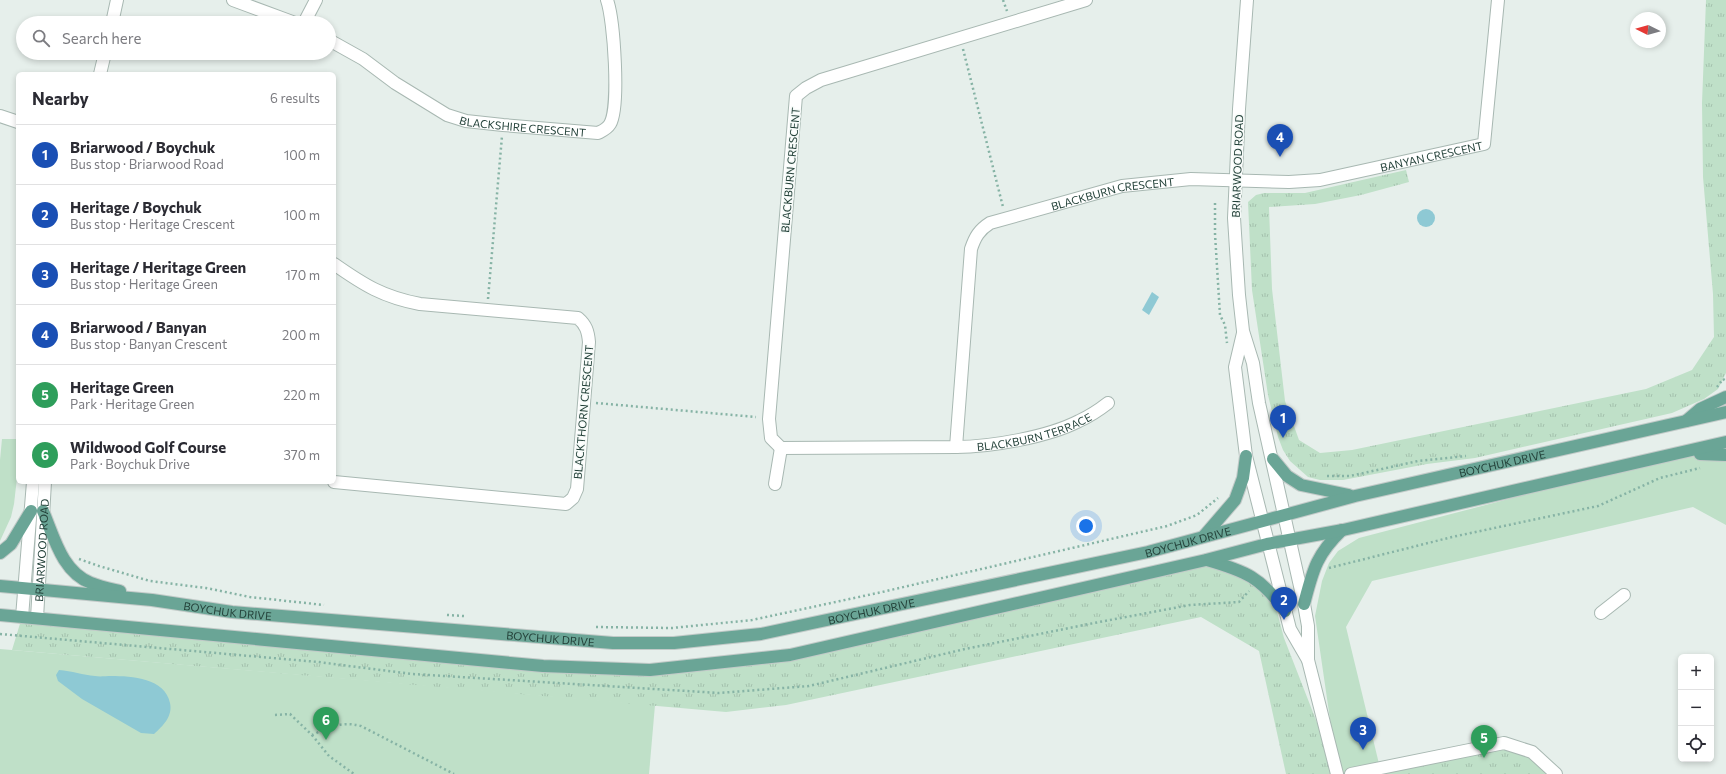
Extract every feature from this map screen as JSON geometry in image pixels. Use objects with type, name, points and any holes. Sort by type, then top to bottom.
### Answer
[{"type":"main road","points":[[1684,423],[1700,409],[1726,397]]},
{"type":"main road","name":"BOYCHUK DRIVE","points":[[0,586],[25,587],[152,600],[232,612],[474,633],[613,643],[674,643],[761,634],[1148,552],[1261,520],[1355,496],[1684,423],[1726,412]]},
{"type":"main road","name":"BOYCHUK DRIVE","points":[[0,615],[543,666],[650,670],[790,655],[1206,560],[1267,544],[1343,530],[1684,453],[1726,442]]},
{"type":"main road","points":[[1684,453],[1726,455]]},
{"type":"main road","points":[[1203,537],[1235,500],[1243,478],[1246,456]]},
{"type":"main road","points":[[1273,459],[1288,476],[1301,485],[1355,496]]},
{"type":"main road","points":[[0,553],[11,544],[37,511],[69,567],[80,577],[90,583],[152,600]]},
{"type":"main road","points":[[1304,604],[1318,558],[1327,545],[1343,530]]},
{"type":"main road","points":[[1206,560],[1234,568],[1259,580],[1272,593],[1285,611]]},
{"type":"street","points":[[114,16],[117,0]]},
{"type":"street","points":[[232,0],[276,16]]},
{"type":"street","points":[[308,16],[316,0]]},
{"type":"street","name":"BLACKSHIRE CRESCENT","points":[[336,44],[363,59],[401,87],[447,115],[466,121],[598,134],[610,124],[613,117],[616,58],[610,9],[607,0]]},
{"type":"street","name":"BLACKBURN CRESCENT","points":[[781,448],[771,438],[769,419],[796,96],[806,88],[821,80],[1086,0]]},
{"type":"street","name":"BRIARWOOD ROAD","points":[[1247,0],[1236,180],[1235,225],[1239,295],[1243,331],[1253,363],[1259,403],[1273,459],[1304,604],[1308,626],[1308,660]]},
{"type":"street","name":"BANYAN CRESCENT","points":[[1236,180],[1289,182],[1320,180],[1484,144],[1498,0]]},
{"type":"street","points":[[100,72],[103,60]]},
{"type":"street","points":[[0,116],[16,121]]},
{"type":"street","name":"BLACKBURN CRESCENT","points":[[956,447],[971,249],[974,237],[981,229],[990,223],[1005,217],[1122,186],[1191,179],[1236,180]]},
{"type":"street","name":"BLACKTHORN CRESCENT","points":[[336,265],[370,289],[402,301],[420,304],[578,318],[584,324],[588,332],[589,342],[577,489],[572,498],[566,504],[336,482]]},
{"type":"street","name":"BRIARWOOD ROAD","points":[[1243,331],[1235,367],[1246,456],[1267,544],[1290,629],[1308,660]]},
{"type":"street","name":"BLACKBURN TERRACE","points":[[956,447],[978,447],[1047,432],[1078,422],[1108,403]]},
{"type":"street","points":[[775,484],[781,448],[956,447]]},
{"type":"street","name":"BRIARWOOD ROAD","points":[[33,484],[37,511],[39,589],[37,618]]},
{"type":"street","name":"BRIARWOOD ROAD","points":[[22,616],[37,511],[44,484]]},
{"type":"street","points":[[1601,613],[1624,595]]},
{"type":"street","points":[[1308,660],[1337,774]]},
{"type":"street","points":[[1352,774],[1504,743],[1532,752],[1556,774]]},
{"type":"path","points":[[1003,0],[1007,12]]},
{"type":"path","points":[[963,51],[1003,209]]},
{"type":"path","points":[[488,298],[502,139]]},
{"type":"path","points":[[1712,391],[1722,379],[1726,381]]},
{"type":"path","points":[[596,403],[769,419]]},
{"type":"path","points":[[1325,476],[1350,476],[1418,462],[1469,456]]},
{"type":"path","points":[[1325,569],[1452,537],[1598,506],[1660,478],[1707,467]]},
{"type":"path","points":[[595,627],[672,628],[752,620],[882,592],[1167,526],[1197,515],[1222,495]]},
{"type":"path","points":[[69,567],[80,558],[99,566],[150,581],[206,588],[250,597],[325,605]]},
{"type":"path","points":[[440,614],[471,617]]},
{"type":"path","points":[[0,634],[53,638]]},
{"type":"path","points":[[275,715],[290,714],[312,734],[329,756],[354,774]]},
{"type":"path","points":[[312,734],[338,724],[349,723],[361,726],[454,774]]},
{"type":"green space","points":[[1706,0],[1726,0],[1726,373],[1718,389],[1704,399],[1672,413],[1475,458],[1427,464],[1343,480],[1320,480],[1308,477],[1290,461],[1283,450],[1278,437],[1268,395],[1252,290],[1248,202],[1256,195],[1264,193],[1305,193],[1406,170],[1409,182],[1361,195],[1315,204],[1269,207],[1272,289],[1285,401],[1299,440],[1320,453],[1352,450],[1646,389],[1692,370],[1714,337],[1713,294],[1703,177],[1702,103]]},
{"type":"green space","points":[[2,439],[16,439],[16,484],[14,504],[11,517],[0,541],[0,460]]},
{"type":"green space","points":[[1685,453],[1726,455],[1726,525],[1693,507],[1372,581],[1346,627],[1380,768],[1351,774],[1338,774],[1315,616],[1322,581],[1329,563],[1338,551],[1359,538]]},
{"type":"green space","points":[[1206,560],[1272,593],[1284,638],[1337,774],[1286,774],[1259,651],[1201,617],[786,705],[726,712],[12,650],[22,617],[650,670],[790,655]]},
{"type":"green space","points":[[0,649],[655,705],[649,774],[0,774]]},
{"type":"green space","points":[[1504,743],[1532,752],[1556,774],[1351,774]]},
{"type":"water","points":[[1426,209],[1432,212],[1435,218],[1432,224],[1426,227],[1420,224],[1417,218],[1420,212]]},
{"type":"water","points":[[1152,292],[1159,297],[1149,315],[1142,310]]},
{"type":"water","points":[[59,670],[86,675],[138,678],[155,683],[162,688],[167,695],[171,708],[169,716],[164,724],[154,734],[141,733],[82,699],[58,681],[56,675]]},
{"type":"place","name":"Briarwood / Banyan","points":[[1280,157]]},
{"type":"place","name":"Briarwood / Boychuk","points":[[1283,438]]},
{"type":"place","name":"Heritage / Boychuk","points":[[1284,620]]},
{"type":"place","name":"Wildwood Golf Course","points":[[326,740]]},
{"type":"place","name":"Heritage / Heritage Green","points":[[1363,750]]},
{"type":"place","name":"Heritage Green","points":[[1484,758]]}]
